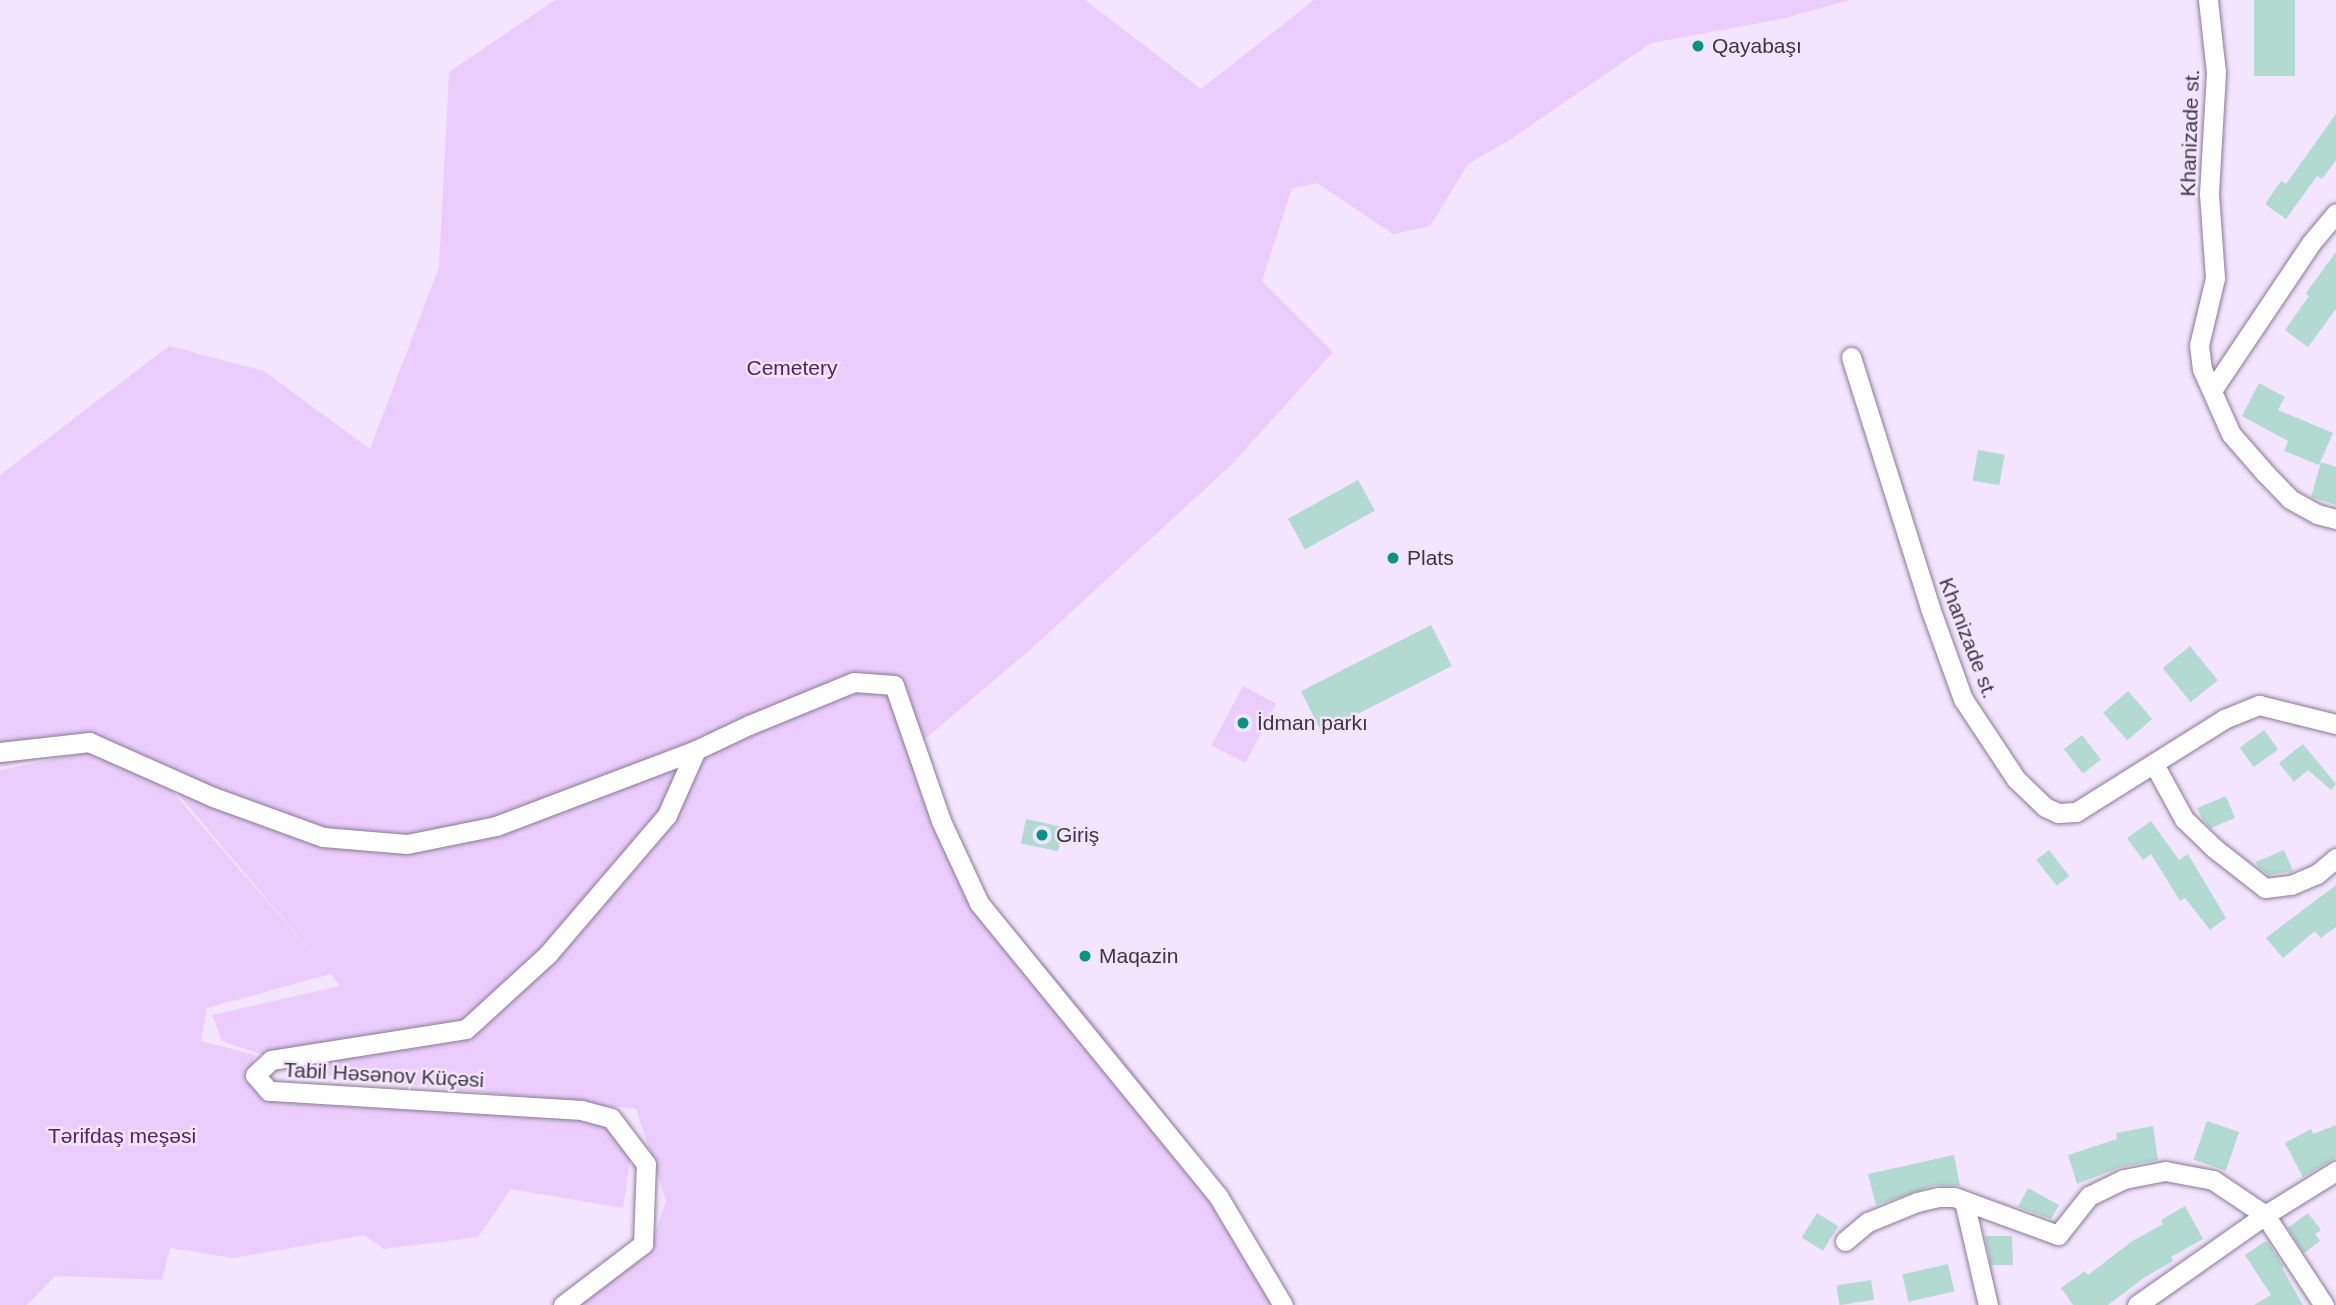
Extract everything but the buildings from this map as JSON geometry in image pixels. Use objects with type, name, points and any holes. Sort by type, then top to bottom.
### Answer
[{"type":"street","name":"Khanizade st.","points":[[2208,0],[2216,72],[2209,194],[2215,278],[2199,345],[2202,369],[2231,434],[2274,483],[2290,499],[2317,514],[2336,519]]},
{"type":"street","points":[[2213,389],[2311,243],[2336,213]]},
{"type":"street","name":"Khanizade st.","points":[[1851,357],[1930,608],[1963,699],[2016,779],[2045,807],[2058,813],[2076,812],[2224,719],[2259,705],[2336,724]]},
{"type":"street","points":[[0,752],[89,742],[213,797],[323,837],[407,844],[496,827],[696,750],[854,682],[894,685],[941,821],[979,903],[1218,1196],[1283,1305]]},
{"type":"street","name":"Tabil Həsənov Küçəsi","points":[[563,1305],[643,1244],[646,1164],[611,1118],[582,1110],[269,1091],[255,1075],[271,1060],[466,1029],[548,954],[667,815],[696,750]]},
{"type":"street","points":[[2154,764],[2184,819],[2214,848],[2266,888],[2291,885],[2317,874],[2336,858]]},
{"type":"street","points":[[1845,1241],[1868,1222],[1917,1202],[1938,1197],[1954,1197],[2058,1235],[2089,1196],[2124,1179],[2165,1171],[2213,1180],[2264,1215],[2324,1305]]},
{"type":"street","points":[[2137,1305],[2264,1215],[2336,1171]]},
{"type":"street","points":[[1964,1201],[1988,1305]]},
{"type":"green space","name":"Cemetery","points":[[555,0],[1085,0],[1201,89],[1314,0],[1850,0],[1781,19],[1651,43],[1511,139],[1468,164],[1430,226],[1393,234],[1317,183],[1292,188],[1262,281],[1333,352],[1232,464],[1031,649],[920,743],[947,851],[1105,1035],[1221,1186],[1283,1305],[576,1305],[647,1255],[666,1201],[636,1109],[323,1075],[222,1041],[212,1015],[340,986],[331,974],[207,1008],[201,1041],[255,1055],[250,1075],[270,1096],[596,1121],[632,1147],[623,1208],[511,1189],[478,1237],[384,1249],[364,1235],[234,1258],[170,1248],[162,1280],[55,1276],[27,1305],[0,1305],[0,770],[87,752],[165,783],[329,973],[167,781],[87,750],[0,767],[0,475],[169,346],[264,371],[370,449],[439,267],[449,72]]},
{"type":"green space","name":"İdman parkı","points":[[1243,686],[1277,704],[1245,763],[1212,745]]},
{"type":"place","name":"Qayabaşı","points":[[1698,46]]},
{"type":"place","name":"Plats","points":[[1393,558]]},
{"type":"place","name":"İdman parkı","points":[[1243,723]]},
{"type":"place","name":"Giriş","points":[[1042,835]]},
{"type":"place","name":"Maqazin","points":[[1085,956]]},
{"type":"park label","name":"Tərifdaş meşəsi","points":[[122,1136]]}]
